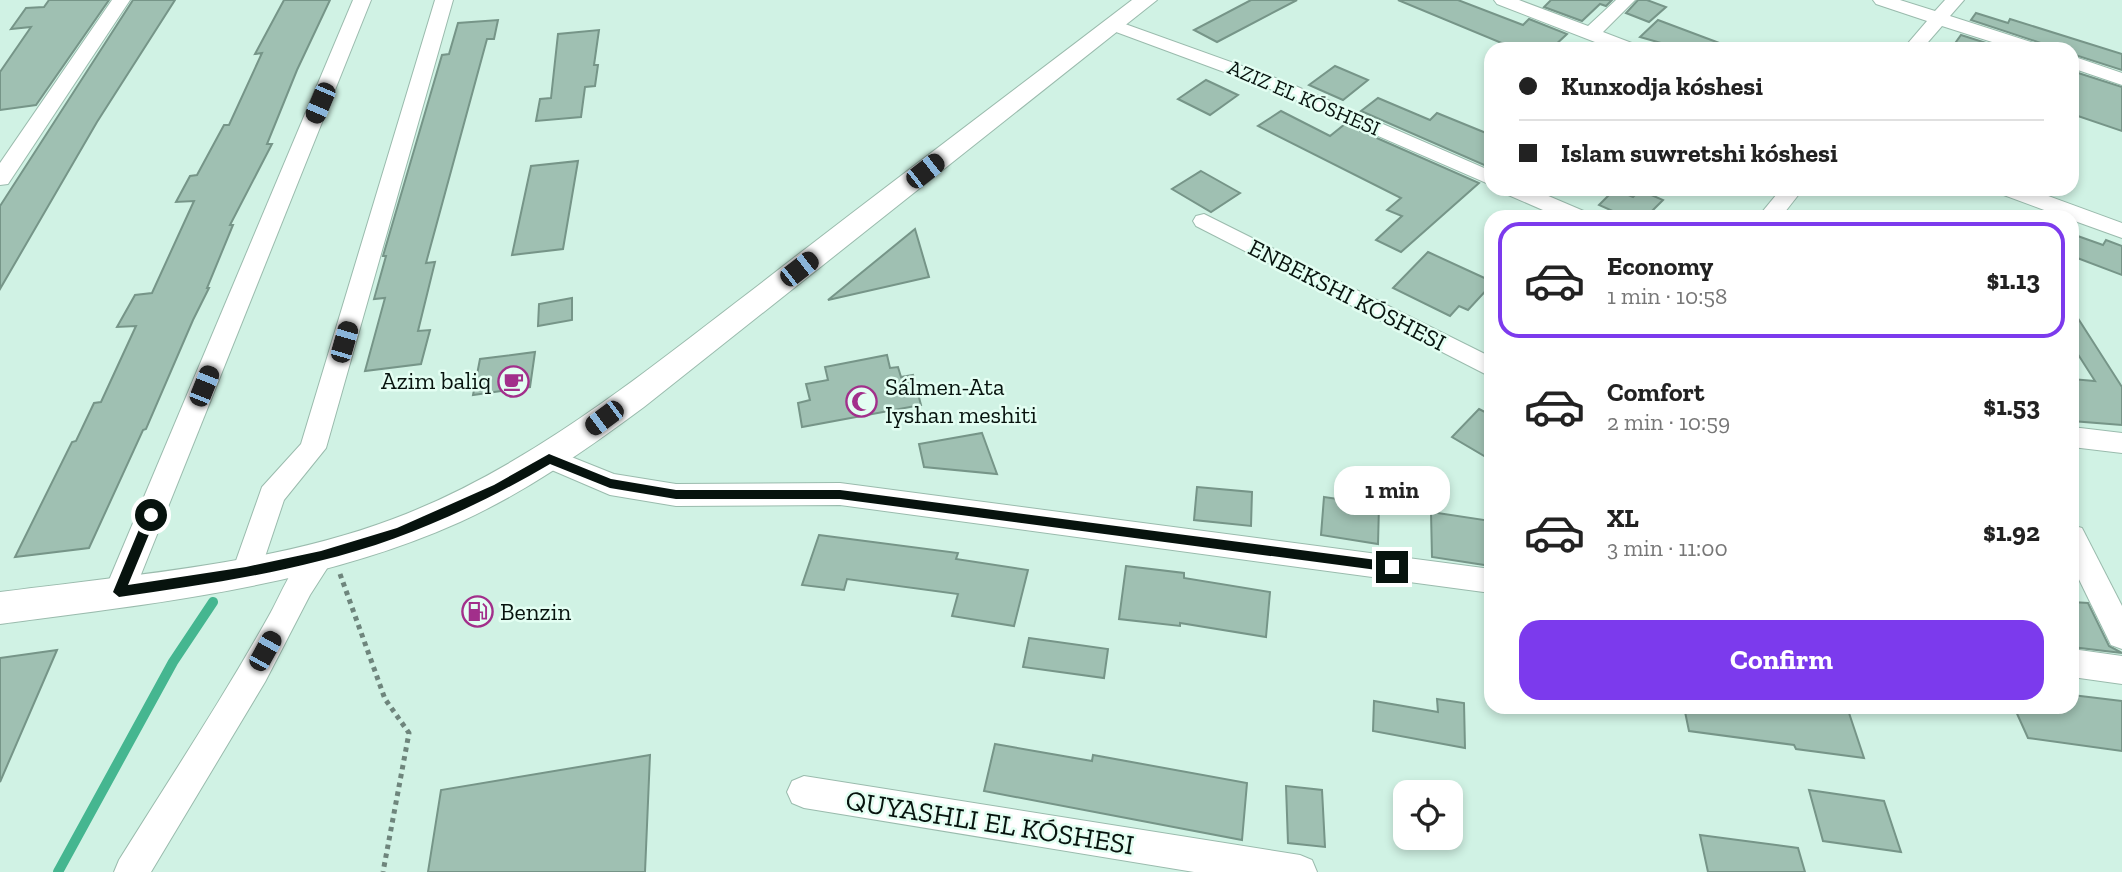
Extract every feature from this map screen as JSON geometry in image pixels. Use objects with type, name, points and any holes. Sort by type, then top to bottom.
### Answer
[{"type":"street","points":[[0,178],[121,0]]},
{"type":"street","points":[[119,592],[362,0]]},
{"type":"street","points":[[246,572],[272,495],[313,448],[443,0]]},
{"type":"street","points":[[0,608],[329,561],[498,488],[549,458],[666,372],[1146,0]]},
{"type":"street","points":[[1503,0],[1611,42]]},
{"type":"street","points":[[1590,34],[1626,0]]},
{"type":"street","points":[[1882,0],[2012,42]]},
{"type":"street","points":[[1918,42],[1955,0]]},
{"type":"street","name":"AZIZ EL KÓSHESI","points":[[1114,25],[1277,85],[1484,176]]},
{"type":"street","points":[[2079,64],[2122,79]]},
{"type":"street","points":[[1530,196],[1562,210]]},
{"type":"street","points":[[1775,210],[1786,196]]},
{"type":"street","points":[[2028,196],[2066,210]]},
{"type":"street","points":[[2079,215],[2122,231]]},
{"type":"street","name":"ENBEKSHI KÓSHESI","points":[[1204,221],[1484,364]]},
{"type":"street","points":[[2079,438],[2122,443]]},
{"type":"street","points":[[549,458],[610,484],[676,495],[840,494],[1484,580]]},
{"type":"street","points":[[2079,550],[2122,636]]},
{"type":"street","points":[[131,872],[254,672],[300,586],[329,561]]},
{"type":"street","points":[[2079,664],[2122,670]]},
{"type":"street","points":[[804,792],[1300,872]]},
{"type":"path","points":[[329,561],[385,699],[409,733],[383,872]]},
{"type":"building","points":[[49,0],[109,0],[36,105],[0,110],[0,72],[31,27],[11,29],[26,8],[44,7]]},
{"type":"building","points":[[133,0],[175,0],[97,122],[0,289],[0,206]]},
{"type":"building","points":[[284,0],[330,0],[297,70],[267,144],[272,144],[230,225],[233,225],[209,288],[89,548],[15,557],[72,442],[76,441],[94,403],[101,402],[136,326],[117,327],[135,295],[152,293],[194,201],[176,202],[190,176],[197,175],[224,125],[229,125],[262,53],[255,54]]},
{"type":"building","points":[[1251,0],[1297,0],[1217,42],[1194,30]]},
{"type":"building","points":[[1398,0],[1458,0],[1523,25],[1529,19],[1567,34],[1558,42],[1499,42]]},
{"type":"building","points":[[1551,0],[1612,0],[1606,6],[1600,4],[1582,21],[1544,7]]},
{"type":"building","points":[[1638,0],[1647,0],[1666,7],[1649,22],[1626,13]]},
{"type":"building","points":[[1976,13],[2008,23],[2010,19],[2122,54],[2122,70],[2079,56],[2079,42],[2038,42],[1971,20]]},
{"type":"building","points":[[498,20],[494,39],[487,39],[426,263],[435,262],[418,331],[430,330],[421,364],[365,371],[385,298],[374,299],[386,256],[383,256],[442,55],[449,54],[458,23]]},
{"type":"building","points":[[1658,20],[1717,42],[1658,42],[1640,37]]},
{"type":"building","points":[[599,30],[594,65],[598,65],[595,86],[585,87],[581,117],[536,121],[540,99],[551,98],[558,34]]},
{"type":"building","points":[[1961,35],[1983,42],[1956,42]]},
{"type":"building","points":[[1335,66],[1368,80],[1343,100],[1309,85]]},
{"type":"building","points":[[2079,73],[2122,87],[2122,131],[2079,116]]},
{"type":"building","points":[[1206,80],[1238,95],[1210,115],[1178,99]]},
{"type":"building","points":[[1378,98],[1430,120],[1437,113],[1484,132],[1484,165],[1361,111]]},
{"type":"building","points":[[1281,111],[1330,136],[1345,124],[1479,183],[1401,252],[1376,240],[1402,216],[1387,210],[1401,198],[1258,126]]},
{"type":"building","points":[[578,161],[563,249],[512,255],[531,166]]},
{"type":"building","points":[[1201,171],[1240,193],[1211,212],[1172,189]]},
{"type":"building","points":[[1608,196],[1654,196],[1663,200],[1653,210],[1610,210],[1599,205]]},
{"type":"building","points":[[915,229],[929,277],[828,300]]},
{"type":"building","points":[[2079,236],[2103,245],[2106,240],[2122,246],[2122,275],[2079,259]]},
{"type":"building","points":[[1428,252],[1484,278],[1484,293],[1468,310],[1459,306],[1450,316],[1393,288]]},
{"type":"building","points":[[572,298],[572,320],[538,326],[539,304]]},
{"type":"building","points":[[2079,320],[2122,387],[2122,425],[2079,422],[2079,380],[2095,381],[2079,356]]},
{"type":"building","points":[[535,352],[530,387],[473,395],[480,359]]},
{"type":"building","name":"Sálmen-Ata Iyshan meshiti","points":[[887,355],[890,368],[898,367],[901,377],[913,375],[921,405],[802,427],[798,403],[810,400],[806,384],[828,380],[825,367]]},
{"type":"building","points":[[1479,409],[1484,412],[1484,456],[1452,437]]},
{"type":"building","points":[[982,433],[997,474],[924,467],[919,444]]},
{"type":"building","points":[[1197,487],[1252,492],[1251,526],[1194,520]]},
{"type":"building","points":[[1324,497],[1379,505],[1378,544],[1321,535]]},
{"type":"building","points":[[1431,512],[1484,520],[1484,565],[1432,557]]},
{"type":"building","points":[[819,535],[958,553],[956,559],[1028,570],[1014,626],[952,616],[958,594],[847,579],[844,590],[802,585]]},
{"type":"building","points":[[1126,566],[1184,573],[1184,578],[1270,592],[1266,637],[1180,623],[1180,626],[1119,619]]},
{"type":"building","points":[[2079,602],[2088,603],[2109,646],[2122,653],[2079,648]]},
{"type":"building","points":[[1029,638],[1108,649],[1104,678],[1023,667]]},
{"type":"building","points":[[57,650],[0,782],[0,658]]},
{"type":"building","points":[[2079,696],[2122,701],[2122,751],[2028,738],[2017,714],[2079,714]]},
{"type":"building","points":[[1437,699],[1464,703],[1465,748],[1373,731],[1374,701],[1438,712]]},
{"type":"building","points":[[1685,714],[1849,714],[1864,758],[1796,749],[1794,745],[1689,731]]},
{"type":"building","points":[[995,744],[1092,761],[1093,755],[1247,783],[1242,840],[984,791]]},
{"type":"building","points":[[650,755],[645,872],[428,872],[441,790]]},
{"type":"building","points":[[1286,786],[1322,790],[1325,847],[1288,843]]},
{"type":"building","points":[[1809,790],[1884,801],[1901,852],[1823,841]]},
{"type":"building","points":[[1700,835],[1798,848],[1805,872],[1708,872]]},
{"type":"waterway","points":[[58,872],[173,662],[213,602]]},
{"type":"place","name":"Azim baliq","points":[[514,381]]},
{"type":"place","name":"Sálmen-Ata Iyshan meshiti","points":[[862,401]]},
{"type":"place","name":"Benzin","points":[[477,612]]},
{"type":"route","points":[[151,515],[119,592],[246,572],[321,556],[400,531],[498,488],[549,458],[610,484],[676,495],[840,494],[1392,567]]}]
